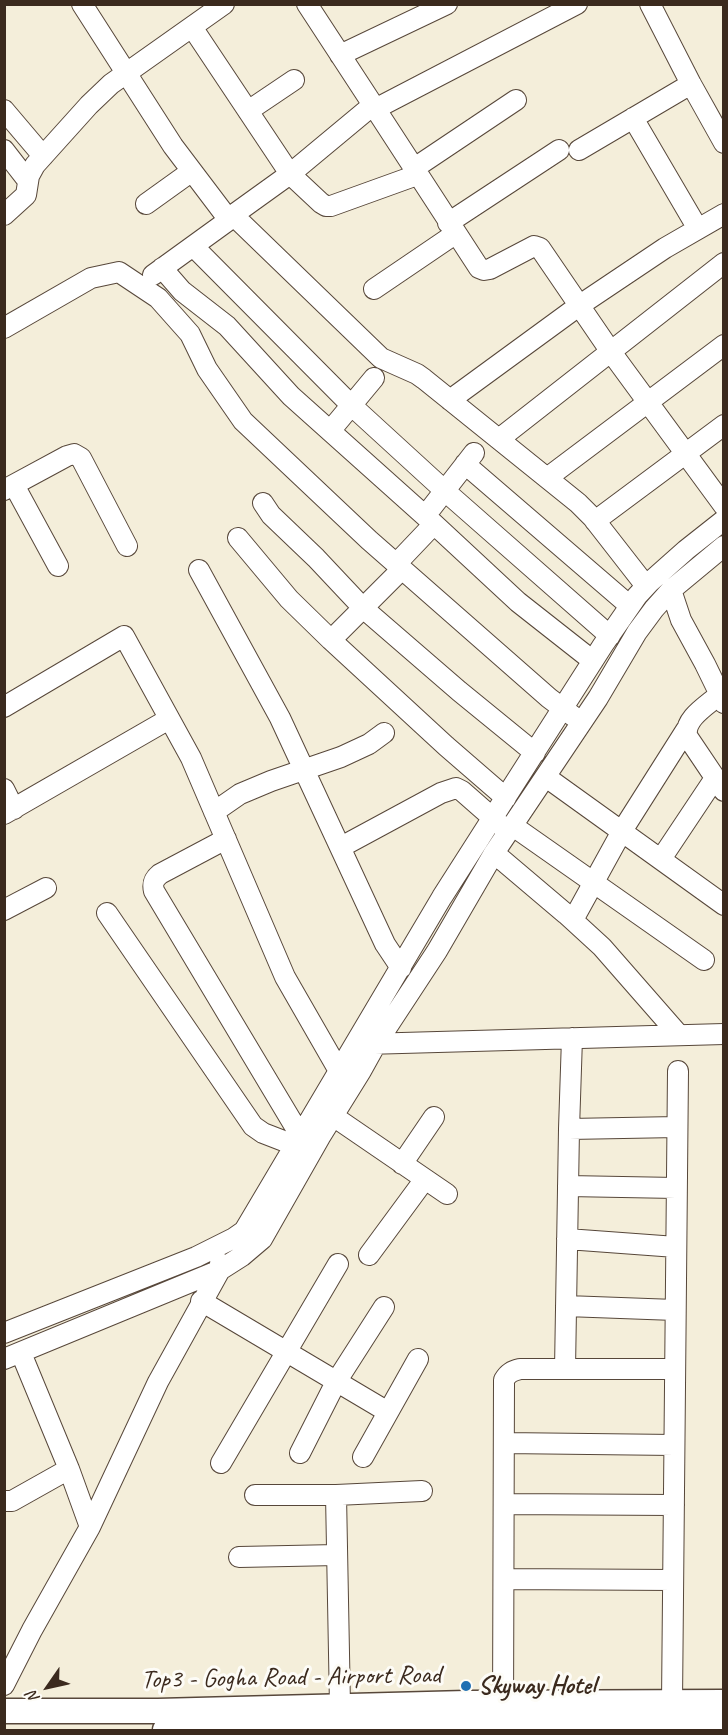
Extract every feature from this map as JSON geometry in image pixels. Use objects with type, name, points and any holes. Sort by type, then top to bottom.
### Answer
[{"type":"main road","name":"Top3 - Gogha Road - Airport Road","points":[[4,1711],[158,1711],[340,1706],[495,1718],[672,1702],[723,1702]]},
{"type":"main road","points":[[165,1731],[454,1726],[495,1718],[723,1723]]},
{"type":"street","points":[[82,4],[173,146],[231,218],[381,358],[417,374],[578,502],[646,586]]},
{"type":"street","points":[[307,4],[475,264],[484,270],[490,269],[537,246],[723,506]]},
{"type":"street","points":[[340,55],[447,4]]},
{"type":"street","points":[[139,285],[290,174],[374,107],[577,4]]},
{"type":"street","points":[[650,4],[723,143]]},
{"type":"street","points":[[4,215],[26,195],[28,176],[43,156],[89,105],[111,84],[192,27],[213,8]]},
{"type":"street","points":[[192,27],[290,174],[326,206],[415,172],[516,100]]},
{"type":"street","points":[[248,111],[294,80]]},
{"type":"street","points":[[374,289],[452,229],[569,150],[633,118],[691,84]]},
{"type":"street","points":[[4,110],[43,156]]},
{"type":"street","points":[[633,118],[698,229]]},
{"type":"street","points":[[4,150],[28,181]]},
{"type":"street","points":[[146,204],[192,171]]},
{"type":"street","points":[[450,400],[580,305],[666,248],[723,214]]},
{"type":"street","points":[[193,246],[351,405],[610,636]]},
{"type":"street","points":[[499,439],[723,263]]},
{"type":"street","points":[[162,268],[182,291],[227,326],[291,396],[518,602],[593,661]]},
{"type":"street","points":[[4,328],[91,278],[119,272],[139,285],[158,298],[190,334],[207,369],[243,421],[369,540],[549,698],[582,723]]},
{"type":"street","points":[[547,478],[723,345]]},
{"type":"street","points":[[330,431],[374,378]]},
{"type":"street","points":[[595,521],[723,425]]},
{"type":"street","points":[[58,566],[9,487],[67,456],[74,454],[81,458],[127,546]]},
{"type":"street","points":[[332,640],[399,566],[445,491],[470,458],[630,606]]},
{"type":"street","points":[[263,503],[271,515],[363,608],[534,753]]},
{"type":"street","points":[[4,1333],[196,1257],[244,1231],[442,897],[630,606],[646,586],[723,520]]},
{"type":"street","points":[[238,538],[289,599],[446,746],[506,798]]},
{"type":"street","points":[[90,1527],[69,1468],[13,1356],[220,1269],[242,1256],[262,1239],[376,1044],[437,951],[494,853],[617,669],[637,632],[671,590],[723,546]]},
{"type":"street","points":[[199,570],[280,718],[385,944],[400,968]]},
{"type":"street","points":[[573,920],[622,831],[692,719],[722,698],[681,620],[671,590]]},
{"type":"street","points":[[4,707],[124,636],[191,758],[285,977],[339,1071]]},
{"type":"street","points":[[4,789],[9,811],[169,719]]},
{"type":"street","points":[[661,859],[719,785],[687,736],[686,730]]},
{"type":"street","points":[[214,812],[240,794],[305,768],[349,754],[384,733]]},
{"type":"street","points":[[546,777],[723,905]]},
{"type":"street","points":[[341,848],[448,789],[456,788],[493,817],[594,883],[704,960]]},
{"type":"street","points":[[226,839],[160,874],[152,884],[297,1140]]},
{"type":"street","points":[[494,853],[602,947],[679,1035]]},
{"type":"street","points":[[4,910],[46,888]]},
{"type":"street","points":[[107,913],[253,1126],[263,1133],[297,1140]]},
{"type":"street","points":[[355,1044],[723,1034]]},
{"type":"street","points":[[565,1369],[572,1038]]},
{"type":"street","points":[[672,1702],[678,1071]]},
{"type":"street","points":[[333,1116],[447,1194]]},
{"type":"street","points":[[402,1164],[434,1117]]},
{"type":"street","points":[[569,1129],[677,1127]]},
{"type":"street","points":[[369,1255],[425,1179]]},
{"type":"street","points":[[568,1186],[676,1188]]},
{"type":"street","points":[[567,1239],[676,1247]]},
{"type":"street","points":[[5,1680],[90,1527],[158,1382],[220,1269],[219,1246]]},
{"type":"street","points":[[221,1463],[338,1264]]},
{"type":"street","points":[[201,1301],[388,1412]]},
{"type":"street","points":[[566,1306],[675,1310]]},
{"type":"street","points":[[300,1453],[336,1382],[384,1307]]},
{"type":"street","points":[[363,1457],[418,1359]]},
{"type":"street","points":[[495,1718],[504,1579],[504,1380],[512,1371],[520,1369],[675,1369]]},
{"type":"street","points":[[504,1443],[674,1445]]},
{"type":"street","points":[[7,1506],[69,1468]]},
{"type":"street","points":[[255,1495],[336,1495],[422,1491]]},
{"type":"street","points":[[336,1495],[340,1706]]},
{"type":"street","points":[[504,1504],[674,1505]]},
{"type":"street","points":[[238,1557],[337,1555]]},
{"type":"street","points":[[504,1579],[673,1580]]},
{"type":"place","name":"Skyway Hotel","points":[[466,1686]]}]
